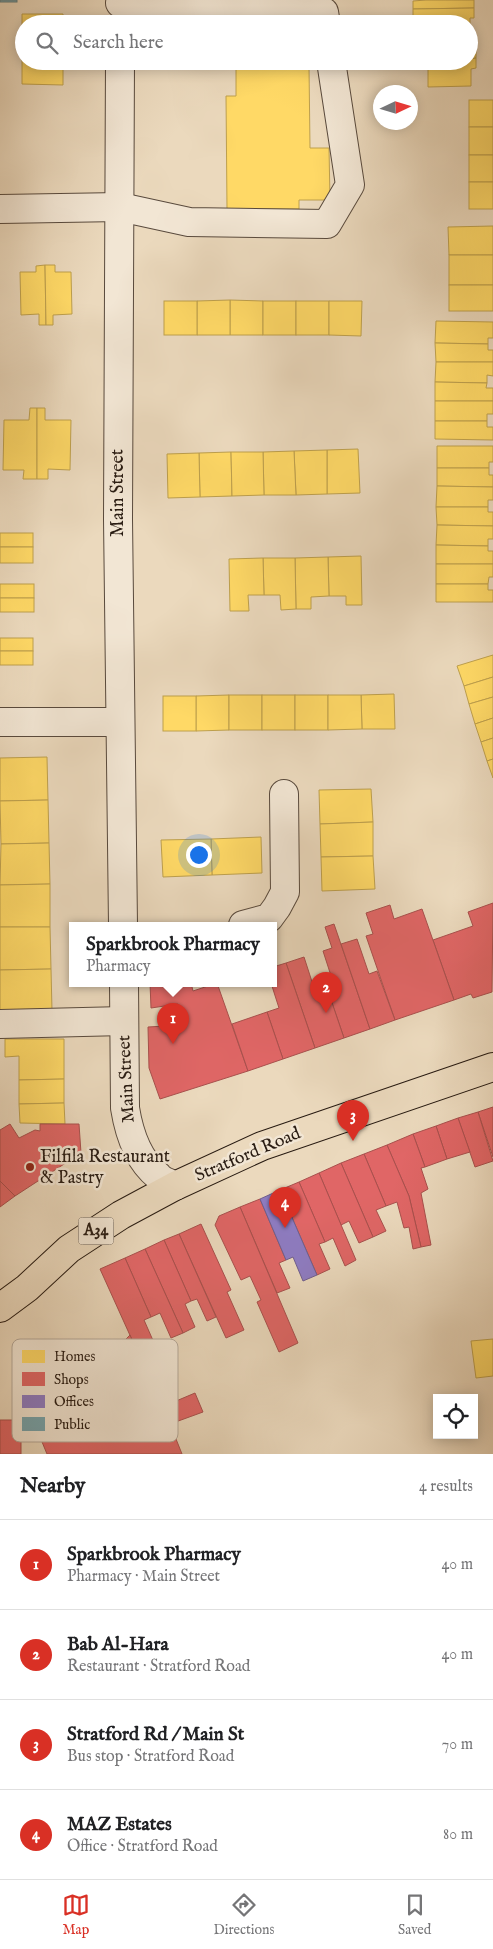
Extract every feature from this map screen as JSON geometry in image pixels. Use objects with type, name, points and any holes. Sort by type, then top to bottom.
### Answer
[{"type":"highway","name":"Stratford Road","points":[[0,1308],[26,1288],[69,1249],[121,1215],[175,1186],[262,1146],[493,1067]]},
{"type":"highway","name":"Stratford Road","points":[[0,1321],[26,1288]]},
{"type":"street","points":[[120,9],[324,12],[324,15]]},
{"type":"street","name":"Main Street","points":[[120,70],[118,519],[123,922]]},
{"type":"street","points":[[0,209],[120,207],[189,222],[328,224],[350,185],[332,70]]},
{"type":"street","points":[[0,722],[120,722]]},
{"type":"street","points":[[254,922],[268,918],[277,907],[285,892],[284,794]]},
{"type":"street","name":"Main Street","points":[[124,987],[125,1108],[128,1129],[142,1157],[158,1177],[175,1186]]},
{"type":"street","points":[[0,1024],[124,1021]]},
{"type":"building: Homes","points":[[474,0],[474,8],[413,9],[413,1]]},
{"type":"building: Homes","points":[[474,8],[474,15],[413,15],[413,9]]},
{"type":"building: Homes","points":[[22,14],[63,14],[63,15]]},
{"type":"building: Homes","points":[[22,70],[63,70],[63,85],[22,84]]},
{"type":"building: Homes","points":[[236,70],[309,70],[310,148],[329,148],[330,200],[299,200],[299,209],[227,209],[226,96],[236,96]]},
{"type":"building: Homes","points":[[428,70],[471,70],[471,86],[428,87]]},
{"type":"building: Homes","points":[[469,100],[493,100],[493,127],[469,127]]},
{"type":"building: Homes","points":[[469,127],[493,127],[493,155],[469,155]]},
{"type":"building: Homes","points":[[469,155],[493,155],[493,182],[469,182]]},
{"type":"building: Homes","points":[[469,182],[493,182],[493,209],[469,209]]},
{"type":"building: Homes","points":[[493,226],[493,255],[449,255],[448,227]]},
{"type":"building: Homes","points":[[449,255],[493,255],[493,285],[449,285]]},
{"type":"building: Homes","points":[[45,265],[46,325],[39,325],[39,314],[21,315],[20,272],[36,272],[36,266]]},
{"type":"building: Homes","points":[[45,265],[55,265],[55,272],[71,272],[72,314],[53,315],[53,325],[46,325]]},
{"type":"building: Homes","points":[[449,285],[493,285],[493,311],[449,311]]},
{"type":"building: Homes","points":[[230,300],[263,301],[263,335],[230,335]]},
{"type":"building: Homes","points":[[230,300],[230,335],[197,335],[197,301]]},
{"type":"building: Homes","points":[[164,301],[197,301],[197,335],[164,335]]},
{"type":"building: Homes","points":[[263,301],[296,301],[296,335],[263,335]]},
{"type":"building: Homes","points":[[296,301],[329,301],[329,335],[296,335]]},
{"type":"building: Homes","points":[[329,301],[362,301],[361,336],[329,335]]},
{"type":"building: Homes","points":[[436,321],[493,322],[493,338],[488,338],[488,344],[435,343]]},
{"type":"building: Homes","points":[[435,343],[488,344],[488,350],[493,350],[493,362],[436,362]]},
{"type":"building: Homes","points":[[436,362],[493,362],[493,376],[487,375],[487,383],[435,382]]},
{"type":"building: Homes","points":[[435,382],[487,383],[486,388],[493,388],[493,401],[435,401]]},
{"type":"building: Homes","points":[[435,401],[493,401],[493,414],[487,414],[487,421],[435,421]]},
{"type":"building: Homes","points":[[30,408],[37,408],[37,479],[23,479],[24,470],[3,470],[4,420],[29,420]]},
{"type":"building: Homes","points":[[37,408],[45,408],[45,420],[71,420],[70,470],[48,469],[48,479],[37,479]]},
{"type":"building: Homes","points":[[435,421],[487,421],[487,427],[493,427],[493,440],[435,439]]},
{"type":"building: Homes","points":[[437,446],[493,446],[493,462],[489,462],[489,468],[437,468]]},
{"type":"building: Homes","points":[[358,449],[360,493],[327,494],[327,450]]},
{"type":"building: Homes","points":[[327,450],[327,494],[296,495],[294,451]]},
{"type":"building: Homes","points":[[294,451],[296,495],[264,495],[263,452]]},
{"type":"building: Homes","points":[[231,452],[232,496],[200,497],[199,453]]},
{"type":"building: Homes","points":[[231,452],[263,452],[264,495],[232,496]]},
{"type":"building: Homes","points":[[199,453],[200,497],[168,498],[167,454]]},
{"type":"building: Homes","points":[[437,468],[489,468],[489,475],[493,475],[493,487],[437,486]]},
{"type":"building: Homes","points":[[437,486],[493,487],[493,500],[488,500],[488,507],[436,507]]},
{"type":"building: Homes","points":[[436,507],[488,507],[488,512],[493,512],[493,526],[437,525]]},
{"type":"building: Homes","points":[[437,525],[493,526],[493,539],[488,539],[488,546],[436,545]]},
{"type":"building: Homes","points":[[0,533],[33,533],[33,547],[0,547]]},
{"type":"building: Homes","points":[[436,545],[488,546],[488,551],[493,551],[493,564],[436,564]]},
{"type":"building: Homes","points":[[0,547],[33,547],[33,563],[0,563]]},
{"type":"building: Homes","points":[[361,556],[362,605],[346,605],[346,596],[329,596],[328,557]]},
{"type":"building: Homes","points":[[328,557],[329,596],[311,597],[311,609],[296,609],[295,558]]},
{"type":"building: Homes","points":[[263,558],[295,558],[296,609],[281,610],[280,595],[264,595]]},
{"type":"building: Homes","points":[[263,558],[264,595],[248,595],[249,611],[230,611],[229,559]]},
{"type":"building: Homes","points":[[436,564],[493,564],[493,577],[489,577],[488,584],[436,584]]},
{"type":"building: Homes","points":[[0,584],[34,584],[34,598],[0,598]]},
{"type":"building: Homes","points":[[436,584],[488,584],[488,590],[493,590],[493,602],[436,602]]},
{"type":"building: Homes","points":[[0,598],[34,598],[34,612],[0,612]]},
{"type":"building: Homes","points":[[0,638],[33,638],[33,651],[0,651]]},
{"type":"building: Homes","points":[[0,651],[33,651],[33,665],[0,665]]},
{"type":"building: Homes","points":[[493,655],[493,677],[464,686],[457,666]]},
{"type":"building: Homes","points":[[493,677],[493,697],[469,704],[464,686]]},
{"type":"building: Homes","points":[[394,694],[395,729],[362,729],[361,695]]},
{"type":"building: Homes","points":[[229,695],[229,730],[196,731],[196,696]]},
{"type":"building: Homes","points":[[229,695],[262,695],[262,730],[229,730]]},
{"type":"building: Homes","points":[[262,695],[295,695],[295,730],[262,730]]},
{"type":"building: Homes","points":[[295,695],[328,695],[328,730],[295,730]]},
{"type":"building: Homes","points":[[328,695],[361,695],[362,729],[328,730]]},
{"type":"building: Homes","points":[[163,696],[196,696],[196,731],[163,731]]},
{"type":"building: Homes","points":[[493,697],[493,718],[475,724],[469,704]]},
{"type":"building: Homes","points":[[493,718],[493,738],[481,742],[475,724]]},
{"type":"building: Homes","points":[[493,738],[493,759],[487,761],[481,742]]},
{"type":"building: Homes","points":[[47,757],[48,800],[0,801],[0,758]]},
{"type":"building: Homes","points":[[493,759],[493,778],[487,761]]},
{"type":"building: Homes","points":[[371,789],[373,822],[320,824],[319,790]]},
{"type":"building: Homes","points":[[48,800],[49,843],[1,844],[0,801]]},
{"type":"building: Homes","points":[[373,822],[373,856],[321,857],[320,824]]},
{"type":"building: Homes","points":[[261,837],[262,873],[212,875],[211,839]]},
{"type":"building: Homes","points":[[211,839],[212,875],[163,877],[161,840]]},
{"type":"building: Homes","points":[[49,843],[50,884],[0,885],[1,844]]},
{"type":"building: Homes","points":[[373,856],[375,889],[322,891],[321,857]]},
{"type":"building: Homes","points":[[50,884],[50,927],[0,927],[0,885]]},
{"type":"building: Homes","points":[[0,927],[50,927],[51,969],[0,970]]},
{"type":"building: Homes","points":[[51,969],[52,1011],[0,1012],[0,970]]},
{"type":"building: Homes","points":[[5,1039],[64,1039],[64,1079],[19,1080],[19,1056],[5,1057]]},
{"type":"building: Homes","points":[[64,1079],[64,1103],[19,1104],[19,1080]]},
{"type":"building: Homes","points":[[64,1103],[65,1124],[20,1123],[19,1104]]},
{"type":"building: Homes","points":[[493,1339],[493,1376],[476,1378],[471,1341]]},
{"type":"building: Shops","points":[[493,903],[492,992],[473,998],[471,994],[454,1000],[433,940],[473,926],[468,912]]},
{"type":"building: Shops","points":[[390,905],[394,919],[422,909],[454,1000],[395,1020],[366,936],[373,934],[366,913]]},
{"type":"building: Shops","points":[[334,924],[370,1029],[344,1038],[327,988],[334,985],[323,951],[332,948],[325,927]]},
{"type":"building: Shops","points":[[357,939],[369,974],[377,971],[395,1020],[370,1029],[341,944]]},
{"type":"building: Shops","points":[[304,957],[315,991],[327,988],[344,1038],[315,1048],[286,963]]},
{"type":"building: Shops","points":[[286,963],[315,1048],[283,1059],[267,1012],[279,1008],[272,987],[277,987],[277,966]]},
{"type":"building: Shops","points":[[150,987],[192,987],[193,991],[205,987],[218,987],[248,1071],[160,1099],[149,1068],[148,1027],[181,1025],[178,1004],[151,1008]]},
{"type":"building: Shops","points":[[267,1012],[283,1059],[248,1071],[232,1024]]},
{"type":"building: Shops","points":[[493,1107],[493,1157],[478,1112]]},
{"type":"building: Shops","points":[[478,1112],[493,1161],[475,1167],[458,1118]]},
{"type":"building: Shops","points":[[458,1118],[470,1152],[447,1159],[436,1126]]},
{"type":"building: Shops","name":"Filfila Restaurant & Pastry","points":[[10,1124],[19,1138],[35,1130],[40,1131],[40,1124],[79,1124],[81,1153],[15,1196],[0,1181],[0,1130]]},
{"type":"building: Shops","points":[[436,1126],[447,1159],[425,1167],[413,1134]]},
{"type":"building: Shops","points":[[413,1134],[425,1167],[421,1168],[428,1189],[421,1193],[431,1245],[421,1247],[409,1196],[387,1145]]},
{"type":"building: Shops","points":[[387,1145],[409,1196],[421,1247],[413,1249],[409,1227],[404,1228],[397,1202],[386,1206],[364,1154]]},
{"type":"building: Shops","points":[[364,1154],[386,1206],[376,1210],[386,1231],[373,1237],[341,1163]]},
{"type":"building: Shops","points":[[341,1163],[373,1237],[359,1243],[349,1221],[341,1225],[319,1173]]},
{"type":"building: Shops","points":[[319,1173],[356,1260],[345,1266],[333,1238],[325,1242],[299,1182]]},
{"type":"building: Shops","points":[[0,1181],[15,1196],[0,1207]]},
{"type":"building: Shops","points":[[299,1182],[325,1242],[319,1244],[330,1269],[317,1275],[280,1190]]},
{"type":"building: Shops","points":[[260,1199],[286,1260],[279,1263],[290,1288],[277,1293],[240,1207]]},
{"type":"building: Shops","points":[[240,1207],[298,1343],[279,1352],[257,1302],[261,1300],[250,1276],[241,1280],[215,1225],[219,1216]]},
{"type":"building: Shops","points":[[201,1224],[231,1290],[227,1292],[244,1330],[226,1338],[179,1234]]},
{"type":"building: Shops","points":[[179,1234],[216,1317],[207,1321],[197,1299],[191,1301],[164,1240]]},
{"type":"building: Shops","points":[[164,1240],[191,1301],[185,1304],[195,1327],[183,1333],[145,1249]]},
{"type":"building: Shops","points":[[145,1249],[183,1333],[171,1338],[160,1313],[151,1317],[125,1258]]},
{"type":"building: Shops","points":[[125,1258],[151,1317],[144,1320],[152,1339],[132,1339],[100,1269]]},
{"type":"building: Shops","points":[[195,1393],[203,1412],[178,1421],[178,1400]]},
{"type":"building: Shops","points":[[0,1420],[12,1420],[12,1442],[21,1442],[21,1454],[0,1454]]},
{"type":"building: Shops","points":[[42,1442],[177,1442],[182,1454],[47,1454]]},
{"type":"building: Offices","points":[[280,1190],[317,1275],[303,1281],[293,1257],[286,1260],[260,1199]]},
{"type":"building: Public","points":[[0,0],[17,0],[17,2],[0,2]]},
{"type":"place","name":"Bab Al-Hara","points":[[326,1013]]},
{"type":"place","name":"Sparkbrook Pharmacy","points":[[173,1044]]},
{"type":"place","name":"Stratford Rd / Main St","points":[[353,1141]]},
{"type":"place","name":"Filfila Restaurant & Pastry","points":[[30,1167]]},
{"type":"place","name":"MAZ Estates","points":[[285,1228]]}]
